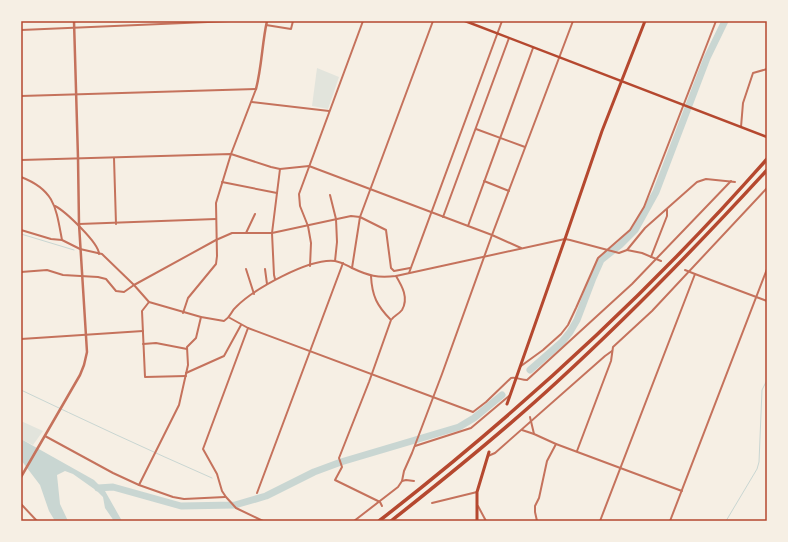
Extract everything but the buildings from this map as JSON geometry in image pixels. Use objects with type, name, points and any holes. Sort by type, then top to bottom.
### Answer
[{"type":"highway","points":[[379,521],[481,439],[585,347],[697,236],[767,159]]},
{"type":"highway","points":[[391,521],[485,445],[558,382],[669,275],[767,170]]},
{"type":"main road","points":[[465,21],[558,58],[767,136]]},
{"type":"main road","points":[[507,404],[515,377],[602,131],[645,21]]},
{"type":"main road","points":[[477,521],[477,492],[489,452]]},
{"type":"street","points":[[21,477],[80,375],[87,352],[79,225],[74,21]]},
{"type":"street","points":[[21,30],[231,21]]},
{"type":"street","points":[[183,313],[188,298],[216,264],[216,203],[231,154],[252,102],[260,76],[261,53],[268,21]]},
{"type":"street","points":[[266,25],[291,29],[293,21]]},
{"type":"street","points":[[310,266],[308,226],[300,206],[299,194],[363,21]]},
{"type":"street","points":[[352,268],[360,217],[433,21]]},
{"type":"street","points":[[409,272],[502,21]]},
{"type":"street","points":[[354,521],[398,487],[402,481],[404,471],[415,446],[492,235],[573,21]]},
{"type":"street","points":[[519,367],[543,350],[568,325],[598,258],[605,250],[630,230],[644,207],[716,21]]},
{"type":"street","points":[[443,217],[510,38]]},
{"type":"street","points":[[468,226],[533,48]]},
{"type":"street","points":[[740,126],[743,104],[753,73],[767,69]]},
{"type":"street","points":[[21,96],[256,89]]},
{"type":"street","points":[[252,102],[329,111]]},
{"type":"street","points":[[476,129],[525,147]]},
{"type":"street","points":[[21,160],[231,154],[280,169],[309,166],[492,235],[521,248]]},
{"type":"street","points":[[114,158],[116,224]]},
{"type":"street","points":[[276,279],[274,275],[272,233],[280,169]]},
{"type":"street","points":[[21,177],[39,186],[50,197],[55,206],[62,240]]},
{"type":"street","points":[[21,230],[51,239],[62,240],[80,249],[99,254],[108,260],[149,302],[183,313],[224,321],[230,318],[235,308],[266,284],[323,262],[335,261],[343,263],[371,276],[381,278],[565,239],[619,253],[627,250],[645,228],[697,182],[706,179],[735,182]]},
{"type":"street","points":[[484,181],[509,191]]},
{"type":"street","points":[[230,318],[248,328],[473,412],[486,402],[511,378],[515,377],[527,380],[632,284],[731,181]]},
{"type":"street","points":[[222,182],[277,193]]},
{"type":"street","points":[[577,451],[611,361],[612,346],[647,316],[690,272],[767,188]]},
{"type":"street","points":[[330,195],[336,219],[335,261]]},
{"type":"street","points":[[55,206],[62,210],[79,225],[99,249],[99,254]]},
{"type":"street","points":[[651,257],[667,216],[667,209]]},
{"type":"street","points":[[246,233],[255,214]]},
{"type":"street","points":[[21,272],[47,270],[64,275],[90,275],[106,280],[116,291],[124,292],[216,240],[232,233],[272,233],[351,216],[360,217],[386,230],[391,268],[394,271],[411,268]]},
{"type":"street","points":[[79,225],[216,219]]},
{"type":"street","points":[[50,243],[51,239]]},
{"type":"street","points":[[627,250],[642,253],[661,261]]},
{"type":"street","points":[[257,493],[343,263]]},
{"type":"street","points":[[246,269],[254,294]]},
{"type":"street","points":[[265,269],[266,284]]},
{"type":"street","points":[[670,521],[767,269]]},
{"type":"street","points":[[686,270],[767,301]]},
{"type":"street","points":[[600,521],[695,274]]},
{"type":"street","points":[[371,276],[372,288],[376,303],[391,320]]},
{"type":"street","points":[[382,506],[380,502],[335,480],[342,467],[339,458],[372,374],[391,320],[401,310],[406,299],[403,288],[396,276]]},
{"type":"street","points":[[149,302],[142,310],[145,377],[186,374],[224,356],[241,325]]},
{"type":"street","points":[[139,485],[179,405],[188,365],[187,347],[196,338],[201,317]]},
{"type":"street","points":[[248,328],[203,449],[217,474],[222,491],[226,497],[236,508],[263,521]]},
{"type":"street","points":[[21,339],[143,331]]},
{"type":"street","points":[[143,344],[156,343],[187,349]]},
{"type":"street","points":[[487,456],[495,453],[604,356],[612,351]]},
{"type":"street","points":[[415,446],[471,428],[510,395]]},
{"type":"street","points":[[530,417],[534,434]]},
{"type":"street","points":[[522,430],[682,491]]},
{"type":"street","points":[[45,437],[113,474],[173,497],[184,499],[226,497]]},
{"type":"street","points":[[537,521],[534,512],[535,506],[539,498],[547,461],[556,444]]},
{"type":"street","points":[[402,481],[406,480],[414,482]]},
{"type":"street","points":[[432,503],[477,492]]},
{"type":"street","points":[[21,504],[38,521]]},
{"type":"street","points":[[477,505],[486,521]]},
{"type":"shaded area","points":[[317,68],[339,77],[328,109],[312,106]]},
{"type":"shaded area","points":[[21,421],[43,431],[33,445],[21,439]]},
{"type":"shaded area","points":[[21,439],[94,480],[105,491],[122,521],[114,521],[105,508],[103,497],[97,491],[73,474],[65,471],[57,475],[60,504],[68,521],[55,521],[49,511],[40,485],[21,460]]},
{"type":"waterway","points":[[530,370],[562,342],[570,332],[577,320],[601,260],[620,245],[635,230],[656,192],[707,58],[725,21]]},
{"type":"waterway","points":[[21,234],[74,250]]},
{"type":"waterway","points":[[726,521],[757,469],[759,462],[762,390],[767,380]]},
{"type":"waterway","points":[[21,390],[212,478]]},
{"type":"waterway","points":[[98,488],[113,487],[181,506],[235,505],[266,496],[314,472],[341,462],[459,427],[474,418],[502,395]]}]
